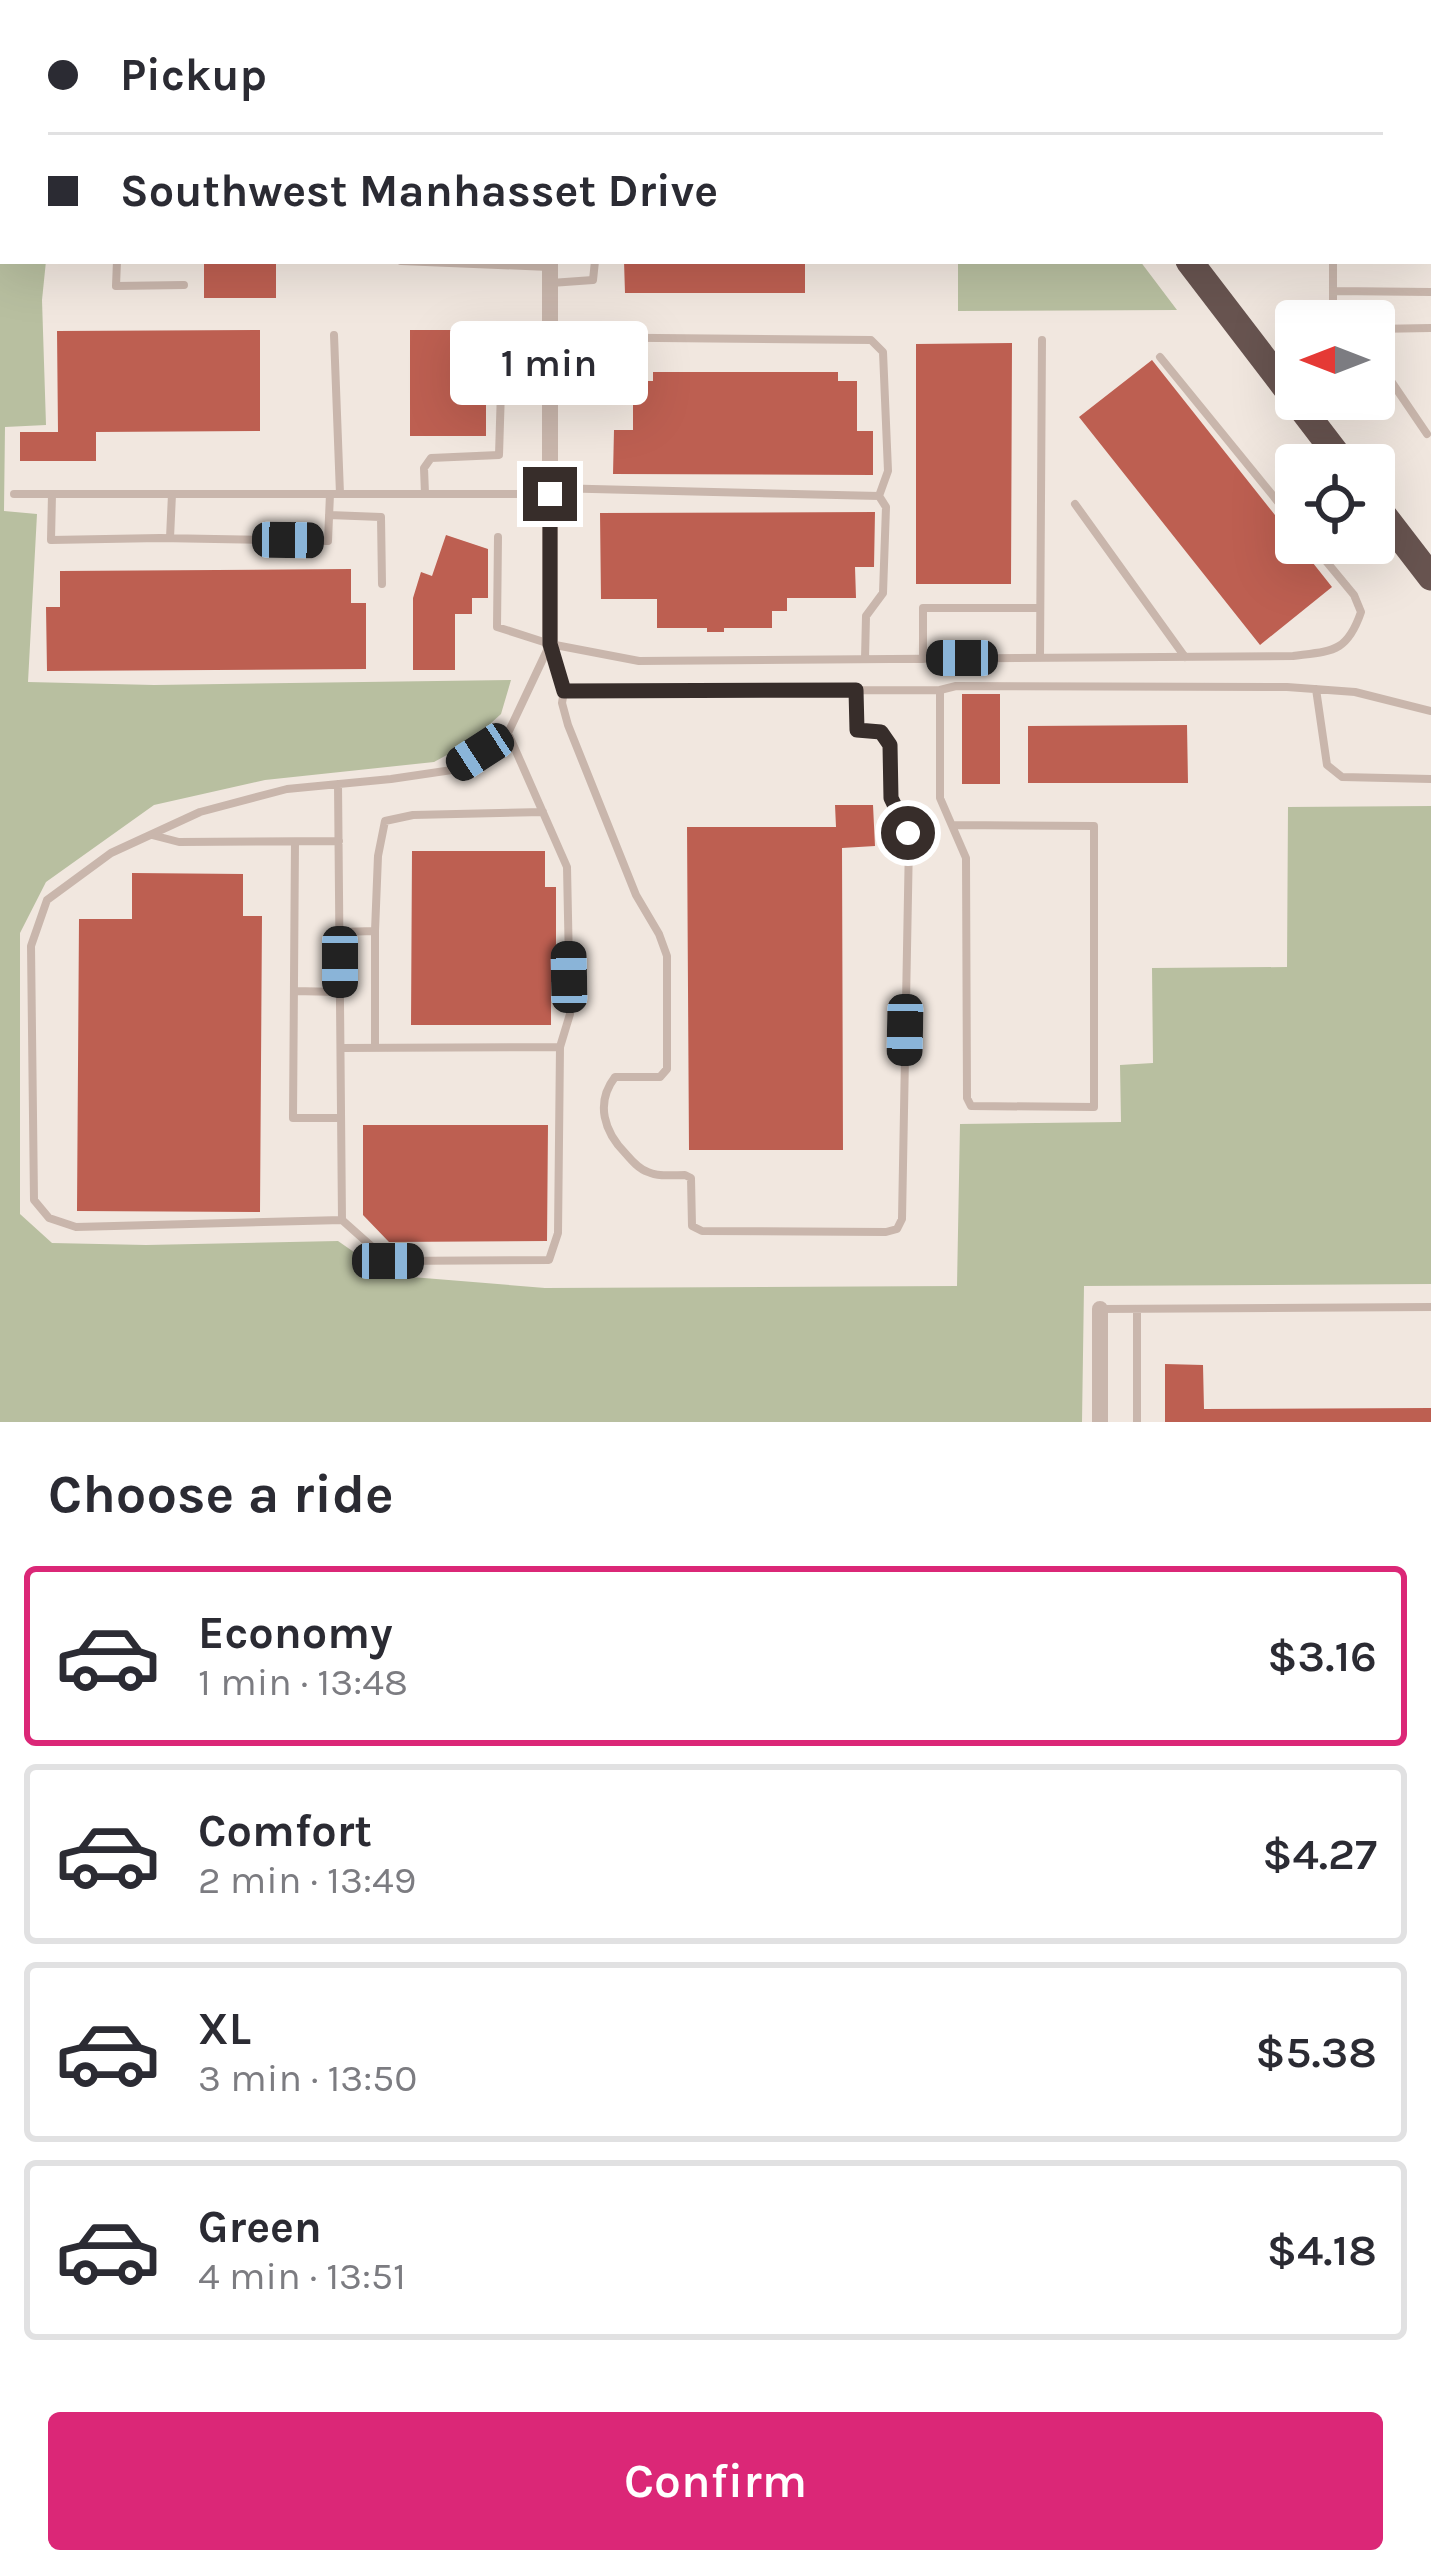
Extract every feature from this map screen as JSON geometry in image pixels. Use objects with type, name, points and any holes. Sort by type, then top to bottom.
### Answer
[{"type":"highway","points":[[1192,264],[1275,355]]},
{"type":"highway","points":[[1395,531],[1431,578]]},
{"type":"street","points":[[550,270],[550,644]]},
{"type":"street","points":[[1100,1309],[1100,1422]]},
{"type":"lane","points":[[117,264],[116,286],[184,285]]},
{"type":"lane","points":[[470,264],[550,270],[592,280],[595,264]]},
{"type":"lane","points":[[1333,300],[1334,264]]},
{"type":"lane","points":[[1333,291],[1431,292]]},
{"type":"lane","points":[[1395,328],[1431,328]]},
{"type":"lane","points":[[52,494],[50,540],[328,541],[335,494],[334,335]]},
{"type":"lane","points":[[425,494],[424,468],[431,458],[499,455],[502,357],[515,345],[871,340],[884,352],[887,471],[880,496],[886,506],[883,593],[866,616],[865,659]]},
{"type":"lane","points":[[1040,658],[1042,340]]},
{"type":"lane","points":[[1160,357],[1275,498]]},
{"type":"lane","points":[[1395,387],[1427,434]]},
{"type":"lane","points":[[14,494],[550,491],[880,496]]},
{"type":"lane","points":[[170,538],[172,494]]},
{"type":"lane","points":[[1075,503],[1185,656]]},
{"type":"lane","points":[[329,515],[381,517],[382,584]]},
{"type":"lane","points":[[498,537],[497,627],[550,644],[639,661],[1293,656],[1342,647],[1354,632],[1361,613],[1354,595],[1328,564]]},
{"type":"lane","points":[[923,659],[923,608],[1040,608]]},
{"type":"lane","points":[[550,644],[568,725],[636,895],[667,956],[668,1069],[661,1076],[615,1077],[605,1093],[605,1120],[611,1138],[638,1166],[651,1174],[691,1178],[692,1226],[702,1231],[886,1232],[897,1228],[902,1219],[909,841],[891,798],[890,745],[881,732],[857,730],[856,690]]},
{"type":"lane","points":[[508,733],[567,867],[569,1014],[560,1047],[558,1233],[549,1260],[388,1261],[342,1220],[76,1227],[49,1218],[34,1200],[31,946],[47,901],[111,854],[200,812],[287,789],[452,770],[508,733],[550,644]]},
{"type":"lane","points":[[564,691],[940,690],[956,686],[1316,689],[1355,692],[1431,711]]},
{"type":"lane","points":[[1316,689],[1327,765],[1342,777],[1431,779]]},
{"type":"lane","points":[[940,690],[940,798],[966,859],[968,1098],[971,1106],[1094,1107],[1094,826],[953,825]]},
{"type":"lane","points":[[338,784],[342,1220]]},
{"type":"lane","points":[[375,1048],[378,856],[386,821],[413,815],[543,812]]},
{"type":"lane","points":[[151,835],[178,842],[339,842]]},
{"type":"lane","points":[[295,842],[292,1118],[341,1118]]},
{"type":"lane","points":[[340,932],[375,931]]},
{"type":"lane","points":[[294,992],[340,992]]},
{"type":"lane","points":[[341,1048],[560,1047]]},
{"type":"lane","points":[[1100,1309],[1431,1307]]},
{"type":"lane","points":[[1137,1309],[1137,1422]]},
{"type":"green space","points":[[0,264],[46,264],[42,300],[46,425],[5,427],[4,511],[37,514],[28,682],[511,680],[501,714],[469,743],[434,762],[265,780],[154,805],[46,882],[20,933],[20,1214],[52,1243],[338,1241],[387,1275],[545,1288],[957,1286],[960,1124],[1121,1122],[1120,1065],[1153,1063],[1152,968],[1287,967],[1288,807],[1431,806],[1431,1284],[1084,1286],[1082,1422],[0,1422]]},
{"type":"green space","points":[[958,264],[1142,264],[1177,310],[958,311]]},
{"type":"building","points":[[204,264],[276,264],[276,298],[204,298]]},
{"type":"building","points":[[624,264],[805,264],[805,293],[625,293]]},
{"type":"building","points":[[260,330],[260,431],[96,432],[96,461],[20,461],[20,432],[58,432],[57,331]]},
{"type":"building","points":[[410,330],[486,330],[486,436],[410,436]]},
{"type":"building","points":[[1012,343],[1011,584],[916,584],[916,344]]},
{"type":"building","points":[[1152,360],[1275,515],[1275,564],[1314,564],[1332,587],[1260,645],[1079,417]]},
{"type":"building","points":[[653,372],[838,372],[838,381],[857,381],[857,431],[873,431],[873,475],[613,474],[614,430],[633,430],[633,381],[653,381]]},
{"type":"building","points":[[875,512],[874,567],[855,567],[856,598],[787,598],[787,611],[772,611],[772,628],[707,632],[707,628],[657,628],[657,599],[601,599],[600,513]]},
{"type":"building","points":[[446,535],[488,549],[488,598],[472,598],[472,614],[455,614],[455,670],[413,670],[413,598],[421,572],[432,576]]},
{"type":"building","points":[[351,569],[351,603],[366,603],[366,669],[47,671],[46,607],[60,607],[60,571]]},
{"type":"building","points":[[962,694],[1000,694],[1000,784],[962,784]]},
{"type":"building","points":[[1187,725],[1188,783],[1028,783],[1028,726]]},
{"type":"building","points":[[835,805],[873,805],[875,846],[842,848],[843,1150],[689,1150],[687,827],[836,827]]},
{"type":"building","points":[[412,851],[545,851],[545,887],[556,887],[551,1025],[411,1025]]},
{"type":"building","points":[[132,873],[243,874],[243,916],[262,916],[260,1212],[77,1211],[79,919],[132,919]]},
{"type":"building","points":[[363,1125],[548,1125],[547,1241],[389,1242],[363,1215]]},
{"type":"building","points":[[1165,1364],[1203,1365],[1204,1409],[1431,1408],[1431,1422],[1165,1422]]},
{"type":"route","points":[[550,494],[550,644],[564,691],[856,690],[857,730],[881,732],[890,745],[891,798],[908,833]]}]
